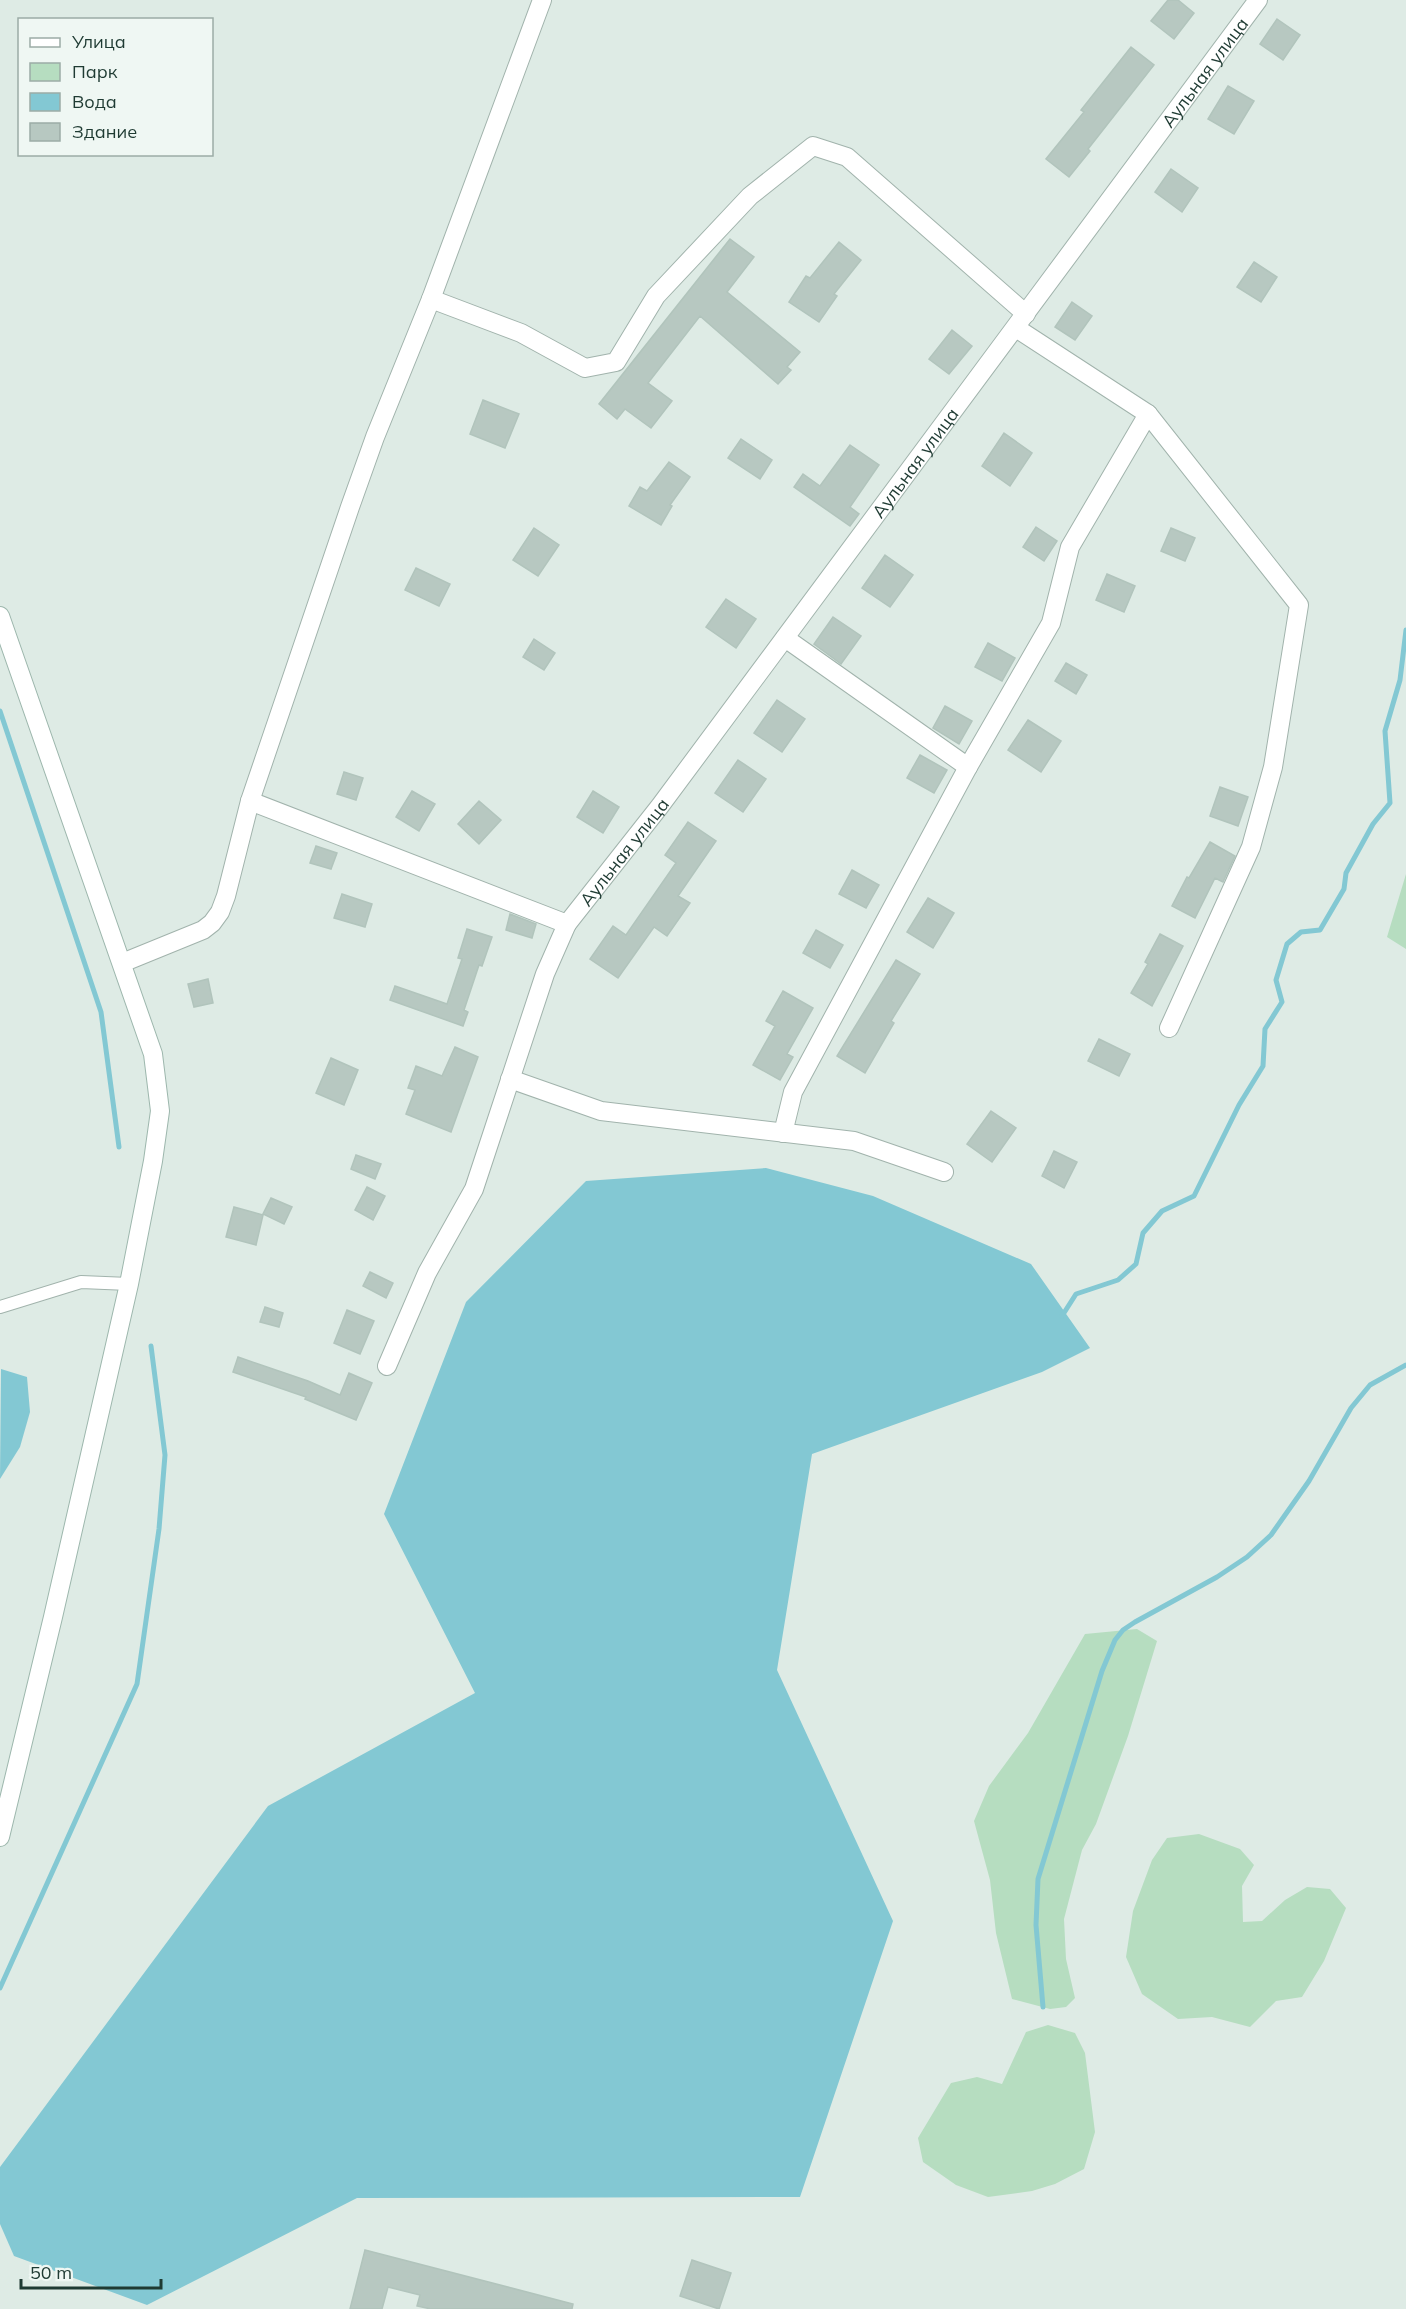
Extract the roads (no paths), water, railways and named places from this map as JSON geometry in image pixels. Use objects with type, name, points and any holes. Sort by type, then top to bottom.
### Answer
[{"type":"street","points":[[122,963],[203,930],[220,912],[250,801],[354,497],[542,0]]},
{"type":"street","name":"Аульная улица","points":[[387,1366],[427,1273],[474,1189],[544,974],[567,924],[660,806],[1258,0]]},
{"type":"street","points":[[430,299],[521,333],[585,368],[616,363],[656,296],[750,196],[813,146],[847,156],[1021,321],[1148,414],[1299,605],[1273,767],[1251,847],[1169,1028]]},
{"type":"street","points":[[783,1133],[794,1092],[968,767],[1052,622],[1070,547],[1148,414]]},
{"type":"street","points":[[0,616],[153,1054],[160,1111],[153,1161],[129,1284],[0,1837]]},
{"type":"street","points":[[785,638],[968,767]]},
{"type":"street","points":[[250,801],[567,924]]},
{"type":"street","points":[[510,1079],[601,1111],[854,1141],[944,1172]]},
{"type":"lane","points":[[0,1307],[81,1282],[129,1284]]},
{"type":"water","points":[[766,1168],[873,1196],[1031,1264],[1090,1348],[1042,1372],[812,1454],[777,1670],[893,1921],[800,2197],[357,2198],[147,2305],[14,2256],[0,2224],[0,2167],[268,1806],[475,1693],[384,1514],[466,1302],[586,1181]]},
{"type":"water","points":[[1,1369],[27,1377],[30,1412],[20,1447],[0,1479]]},
{"type":"waterway","points":[[1062,1316],[1076,1294],[1118,1280],[1136,1264],[1143,1233],[1162,1211],[1194,1196],[1239,1105],[1263,1066],[1265,1029],[1282,1002],[1276,980],[1287,944],[1301,932],[1320,930],[1344,889],[1346,873],[1373,824],[1390,803],[1385,731],[1400,680],[1406,630]]},
{"type":"waterway","points":[[0,711],[101,1012],[119,1147]]},
{"type":"waterway","points":[[0,1988],[137,1684],[159,1529],[165,1455],[151,1346]]},
{"type":"waterway","points":[[1043,2007],[1036,1925],[1038,1879],[1102,1671],[1115,1640],[1123,1630],[1135,1622],[1217,1577],[1247,1557],[1271,1535],[1309,1481],[1351,1408],[1370,1385],[1406,1365]]}]
